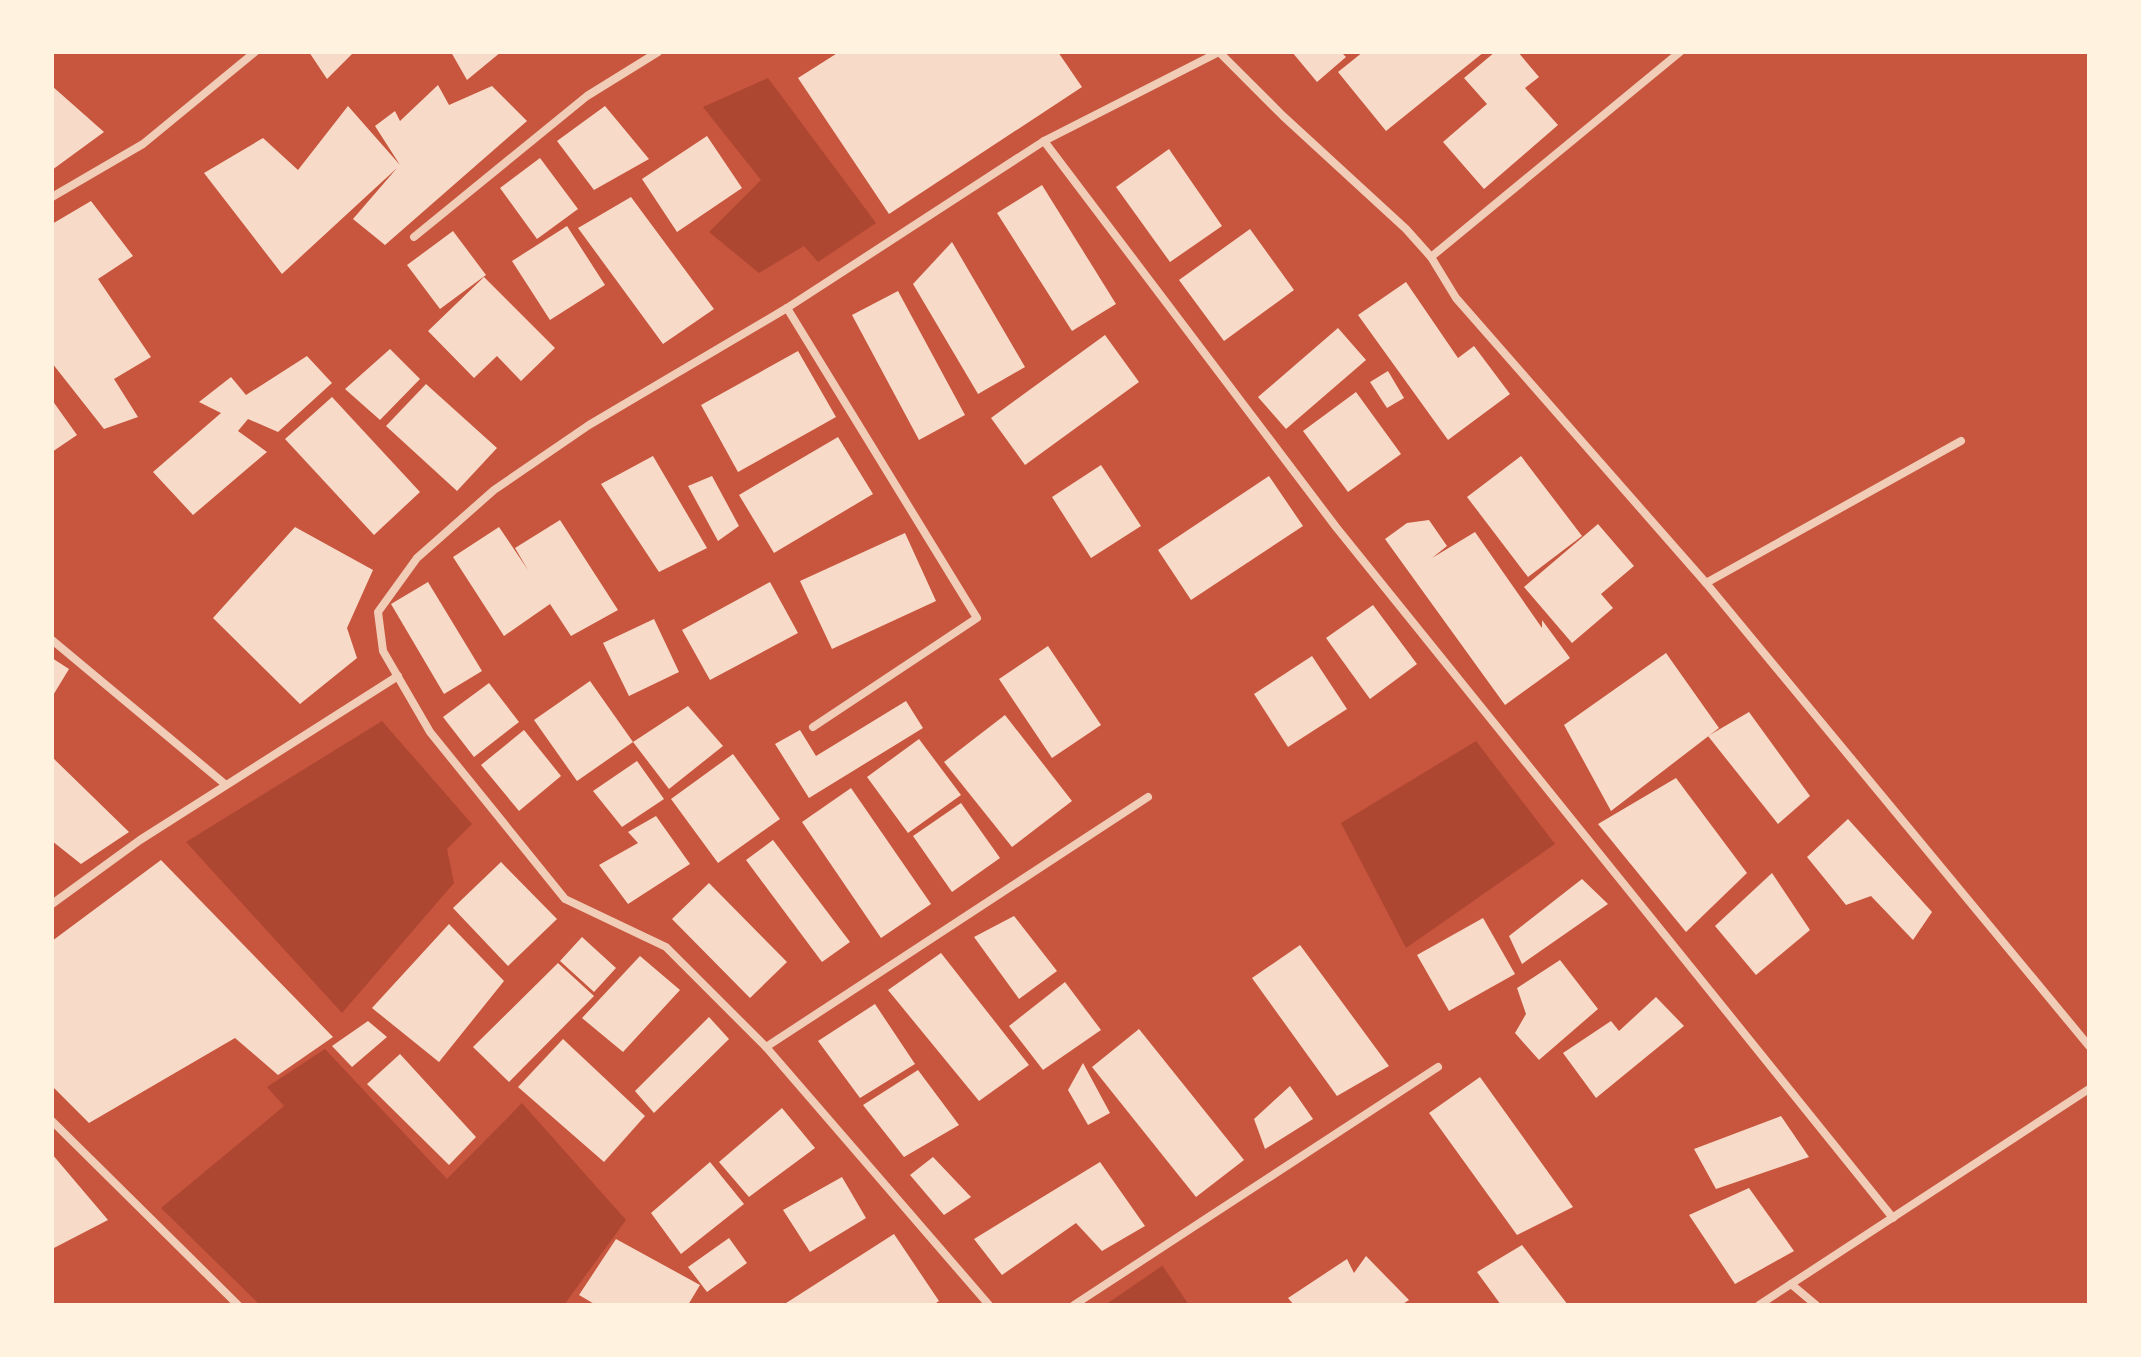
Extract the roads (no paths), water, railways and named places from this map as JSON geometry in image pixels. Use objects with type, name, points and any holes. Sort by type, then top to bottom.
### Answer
[{"type":"street","points":[[52,197],[143,144],[255,52]]},
{"type":"street","points":[[414,237],[587,96],[658,52]]},
{"type":"street","points":[[989,1305],[766,1047],[666,947],[565,899],[430,732],[383,651],[378,612],[417,558],[494,490],[589,425],[787,308],[1044,141],[1219,52],[1283,116],[1406,229],[1431,257],[1456,298],[1706,583],[2089,1046]]},
{"type":"street","points":[[1431,257],[1680,52]]},
{"type":"street","points":[[1044,141],[1336,527],[1893,1218]]},
{"type":"street","points":[[787,308],[977,618],[813,727]]},
{"type":"street","points":[[1706,583],[1961,441]]},
{"type":"street","points":[[52,640],[226,785]]},
{"type":"street","points":[[52,904],[140,840],[398,676]]},
{"type":"street","points":[[766,1047],[1148,797]]},
{"type":"street","points":[[1074,1305],[1438,1067]]},
{"type":"street","points":[[1759,1305],[2089,1089]]},
{"type":"street","points":[[52,1121],[238,1305]]},
{"type":"street","points":[[1791,1284],[1816,1305]]}]
